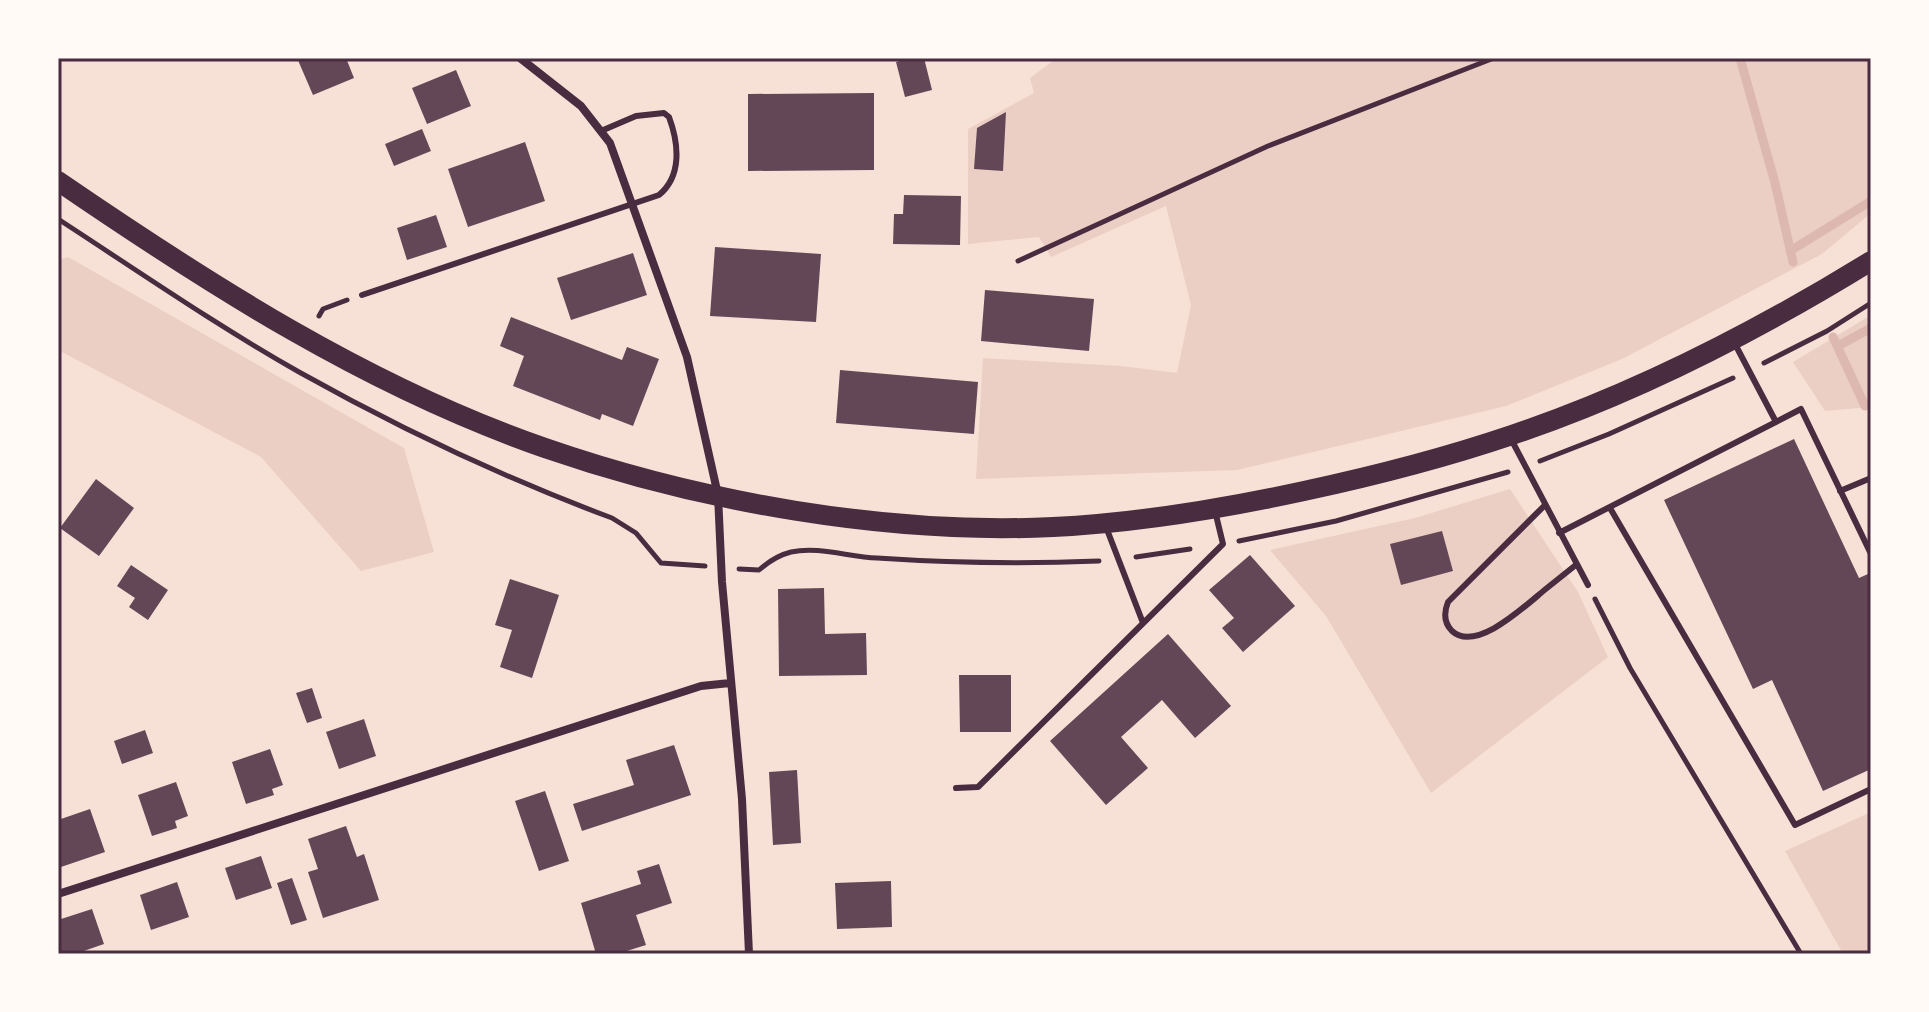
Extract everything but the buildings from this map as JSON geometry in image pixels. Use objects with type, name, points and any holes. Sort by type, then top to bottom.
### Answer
[{"type":"main road","points":[[60,186],[214,284],[362,368],[543,448],[718,495],[819,514],[900,524],[983,528],[1105,523],[1215,510],[1337,484],[1510,436],[1619,393],[1733,339],[1810,299],[1871,261]]},
{"type":"street","points":[[520,58],[581,106],[610,143],[687,357],[718,495],[730,683],[742,799],[749,954]]},
{"type":"street","points":[[58,894],[701,686],[730,683]]},
{"type":"lane","points":[[362,295],[659,195],[668,187],[676,174],[677,165],[669,117],[664,113],[636,116],[601,131]]},
{"type":"lane","points":[[1733,339],[1776,422]]},
{"type":"lane","points":[[1559,533],[1801,409],[1871,554]]},
{"type":"lane","points":[[1510,436],[1588,585]]},
{"type":"lane","points":[[1840,491],[1871,478]]},
{"type":"lane","points":[[1545,505],[1448,602],[1444,612],[1446,621],[1452,631],[1462,636],[1480,636],[1499,625],[1577,564]]},
{"type":"lane","points":[[1610,508],[1795,825],[1871,789]]},
{"type":"lane","points":[[956,788],[978,787],[1223,544],[1215,510]]},
{"type":"lane","points":[[1105,523],[1143,623]]},
{"type":"path","points":[[1018,261],[1268,146],[1494,58]]},
{"type":"path","points":[[58,219],[96,244]]},
{"type":"path","points":[[307,338],[323,309],[362,295]]},
{"type":"path","points":[[1525,467],[1623,428],[1749,371],[1827,331],[1871,303]]},
{"type":"path","points":[[759,570],[768,561],[790,552],[808,551]]},
{"type":"path","points":[[1588,585],[1630,668],[1801,954]]},
{"type":"shaded area","points":[[1057,58],[1871,58],[1871,213],[1822,254],[1622,359],[1506,406],[1237,470],[976,479],[983,358],[1121,366],[1177,373],[1191,305],[1166,206],[1051,257],[1039,237],[968,244],[968,129],[1034,93],[1030,78]]},
{"type":"shaded area","points":[[68,257],[404,448],[434,552],[361,571],[261,457],[58,350],[58,260]]},
{"type":"shaded area","points":[[1871,315],[1871,407],[1825,411],[1793,362]]},
{"type":"shaded area","points":[[1510,489],[1578,592],[1608,657],[1431,793],[1326,616],[1270,550],[1415,518]]},
{"type":"shaded area","points":[[1871,812],[1871,954],[1843,954],[1785,851]]},
{"type":"waterway","points":[[1740,58],[1775,183],[1793,262]]},
{"type":"waterway","points":[[1790,251],[1871,201]]},
{"type":"waterway","points":[[1838,346],[1871,328]]},
{"type":"waterway","points":[[1833,337],[1865,406]]}]
